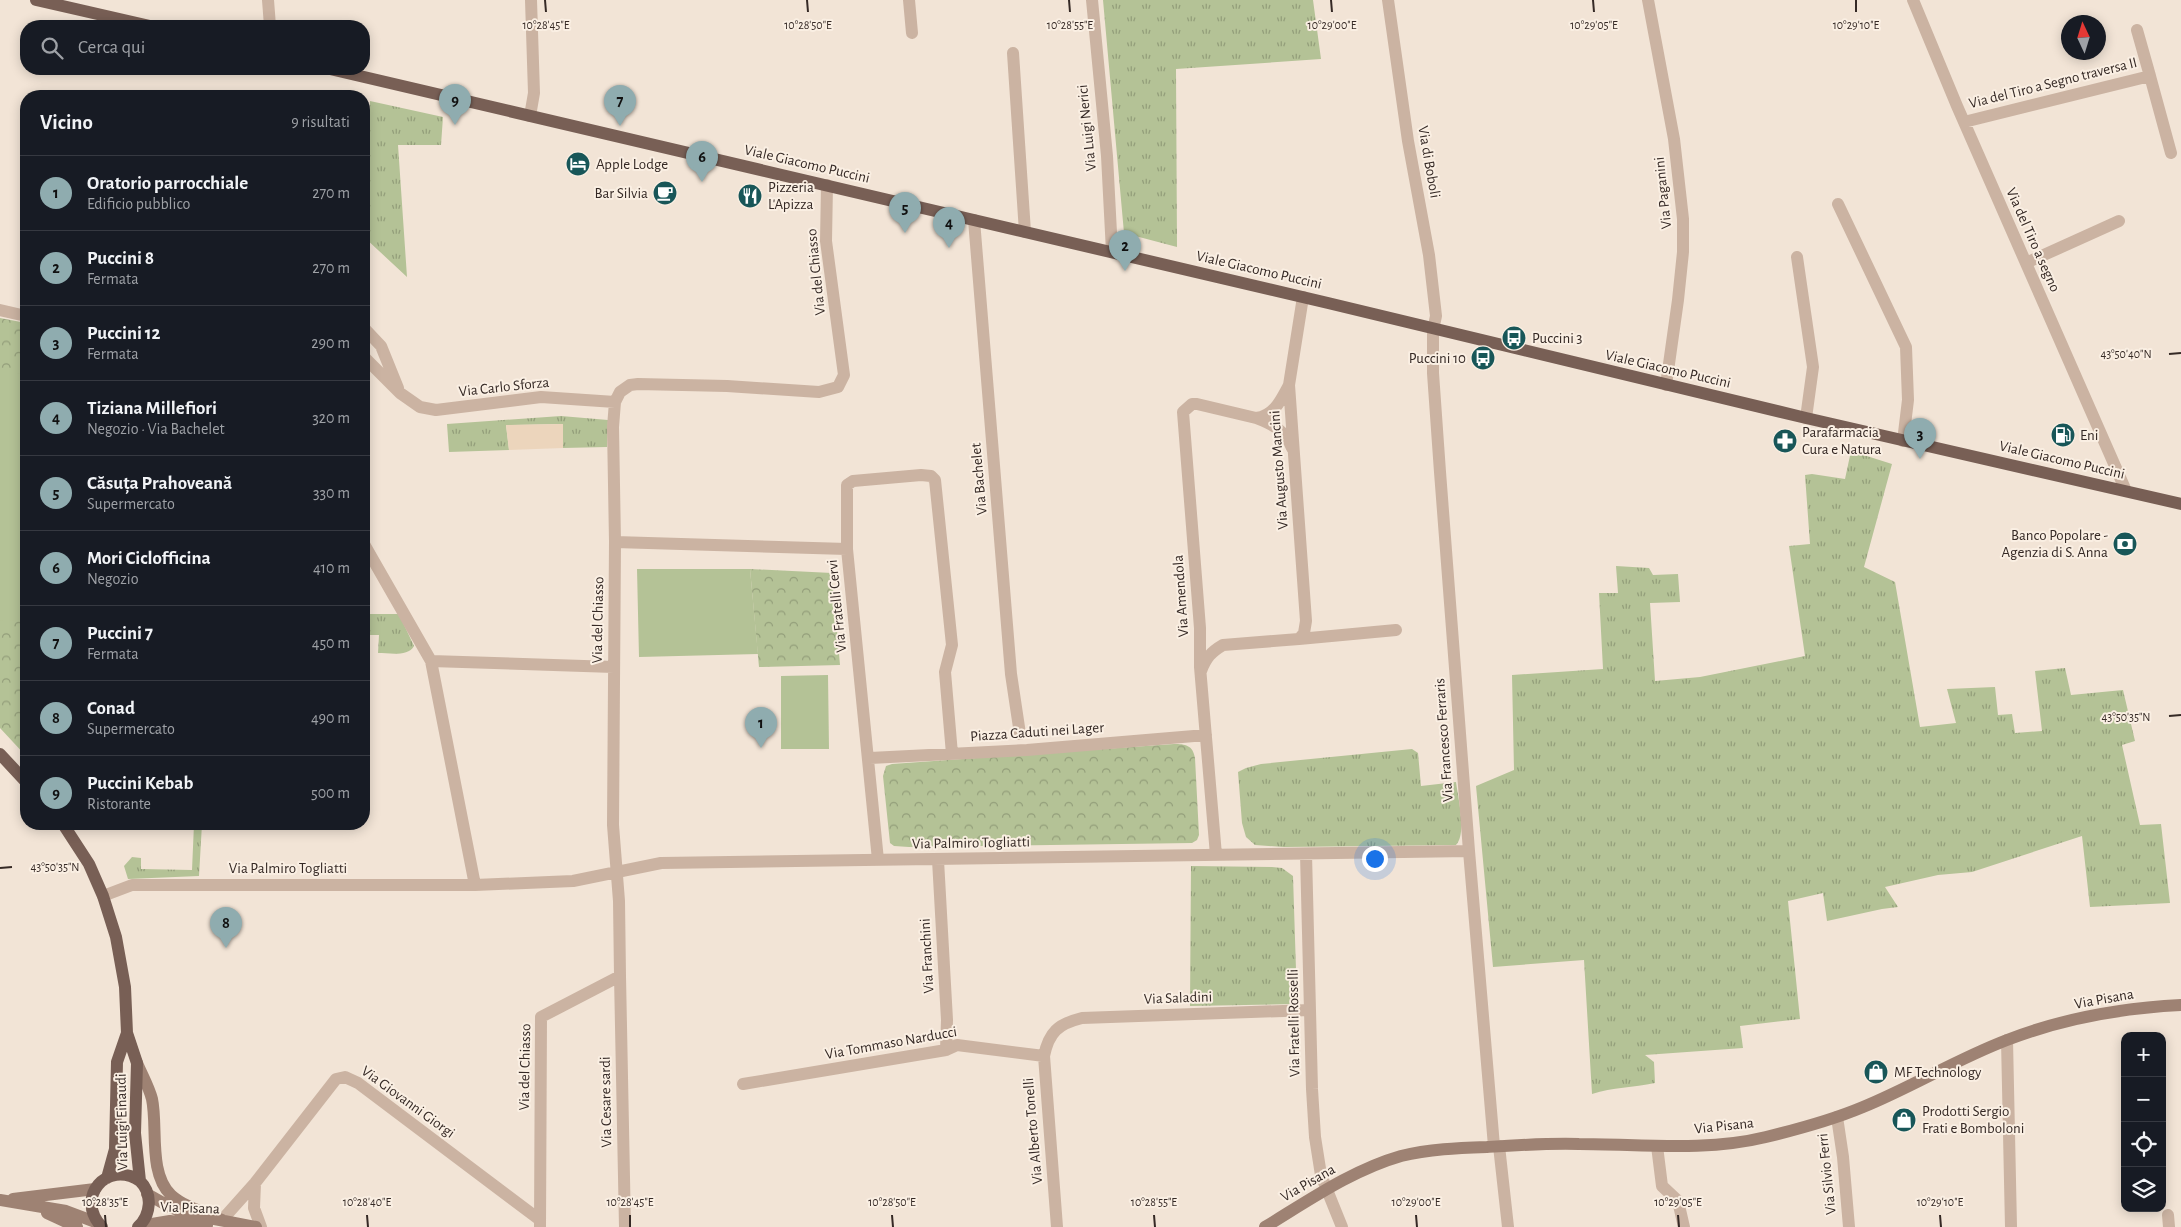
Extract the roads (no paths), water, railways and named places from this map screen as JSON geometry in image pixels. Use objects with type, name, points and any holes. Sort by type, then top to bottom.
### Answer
[{"type":"main road","points":[[36,0],[124,20]]},
{"type":"main road","name":"Viale Giacomo Puccini","points":[[356,75],[1303,297],[1434,330],[1903,441],[2181,504]]},
{"type":"main road","points":[[0,754],[20,776]]},
{"type":"main road","name":"Via Luigi Einaudi","points":[[67,830],[88,864],[103,896],[122,962],[126,1033],[116,1062],[115,1149],[107,1178]]},
{"type":"main road","name":"Via Pisana","points":[[1265,1227],[1328,1189],[1370,1168],[1402,1156],[1430,1150],[1496,1146],[1578,1144],[1657,1146],[1744,1142],[1837,1118],[1865,1107],[2007,1040],[2038,1029],[2096,1015],[2139,1008],[2181,1005]]},
{"type":"main road","points":[[126,1033],[152,1099],[157,1164],[163,1184],[170,1194],[183,1203],[222,1220]]},
{"type":"main road","name":"Via Luigi Einaudi","points":[[137,1063],[135,1133],[140,1181]]},
{"type":"main road","points":[[100,1225],[91,1202],[95,1189],[107,1178],[122,1174],[140,1181]]},
{"type":"main road","name":"Via Pisana","points":[[140,1181],[148,1194],[183,1213],[239,1225]]},
{"type":"main road","points":[[2,1200],[95,1189]]},
{"type":"main road","name":"Via Pisana","points":[[139,1226],[147,1214],[148,1194]]},
{"type":"main road","points":[[2,1200],[66,1211],[100,1225]]},
{"type":"main road","points":[[31,1206],[77,1227]]},
{"type":"main road","name":"Via Pisana","points":[[139,1226],[170,1221],[217,1226],[239,1225],[256,1227]]},
{"type":"street","points":[[268,0],[270,20]]},
{"type":"street","points":[[530,116],[534,92],[531,0]]},
{"type":"street","points":[[909,0],[912,33]]},
{"type":"street","name":"Via Luigi Nerici","points":[[1092,0],[1107,156],[1112,252]]},
{"type":"street","name":"Via di Boboli","points":[[1388,0],[1408,141],[1429,255],[1436,316],[1434,330]]},
{"type":"street","name":"Via Paganini","points":[[1648,0],[1674,139],[1683,218],[1683,252],[1666,385]]},
{"type":"street","name":"Via del Tiro a segno","points":[[1914,0],[1964,122],[2126,491]]},
{"type":"street","name":"Via del Tiro a Segno traversa II","points":[[2137,30],[2171,153]]},
{"type":"street","points":[[1013,53],[1025,232]]},
{"type":"street","name":"Via del Tiro a Segno traversa II","points":[[1964,122],[2150,76]]},
{"type":"street","name":"Via del Chiasso","points":[[540,1223],[541,1017],[620,976],[617,871],[613,825],[615,542],[613,445],[615,402],[620,392],[630,385],[638,384],[727,386],[819,392],[838,387],[844,376],[826,241],[827,186]]},
{"type":"street","points":[[1838,204],[1906,347],[1908,400],[1903,441]]},
{"type":"street","name":"Via Bachelet","points":[[974,220],[1011,674],[1020,734]]},
{"type":"street","points":[[2026,263],[2119,221]]},
{"type":"street","points":[[1798,258],[1814,367],[1806,418]]},
{"type":"street","name":"Via Augusto Mancini","points":[[1299,639],[1304,633],[1306,621],[1296,457],[1289,385],[1303,297]]},
{"type":"street","points":[[0,310],[20,315]]},
{"type":"street","name":"Via Francesco Ferraris","points":[[1434,330],[1435,402],[1469,851],[1496,1146],[1508,1227]]},
{"type":"street","points":[[370,334],[382,346],[400,393]]},
{"type":"street","name":"Via Carlo Sforza","points":[[370,363],[400,393],[420,407],[436,410],[541,397],[615,402]]},
{"type":"street","points":[[1256,418],[1263,417],[1273,411],[1289,385]]},
{"type":"street","name":"Via Amendola","points":[[1216,855],[1201,674],[1200,628],[1183,412],[1192,404],[1197,404],[1256,418],[1276,427],[1283,433],[1290,441],[1296,457]]},
{"type":"street","points":[[847,549],[847,485],[853,481],[921,475],[931,476],[935,480],[952,645],[945,672],[952,754]]},
{"type":"street","name":"Via Fratelli Cervi","points":[[615,542],[847,549],[870,758],[878,860]]},
{"type":"street","points":[[370,554],[431,661],[475,885]]},
{"type":"street","points":[[1200,628],[1209,638],[1223,645]]},
{"type":"street","points":[[1201,674],[1205,660],[1213,651],[1223,645],[1396,630]]},
{"type":"street","points":[[431,661],[614,667]]},
{"type":"street","name":"Piazza Caduti nei Lager","points":[[870,758],[952,754],[1206,735]]},
{"type":"street","name":"Via Palmiro Togliatti","points":[[103,896],[132,884],[475,885],[573,881],[661,863],[1469,851]]},
{"type":"street","name":"Via Fratelli Rosselli","points":[[1306,854],[1315,1137],[1321,1175],[1342,1227]]},
{"type":"street","name":"Via Franchini","points":[[938,860],[947,1020],[946,1050]]},
{"type":"street","name":"Via Cesare sardi","points":[[620,976],[625,1227]]},
{"type":"street","name":"Via Saladini","points":[[1052,1033],[1067,1022],[1082,1018],[1310,1010]]},
{"type":"street","name":"Via Alberto Tonelli","points":[[1052,1033],[1047,1042],[1044,1056],[1057,1227]]},
{"type":"street","points":[[2007,1040],[2011,1227]]},
{"type":"street","name":"Via Tommaso Narducci","points":[[743,1084],[946,1050],[957,1045],[1044,1056]]},
{"type":"street","name":"Via Giovanni Giorgi","points":[[222,1220],[255,1183],[323,1093],[336,1079],[345,1077],[358,1083],[540,1223]]},
{"type":"street","name":"Via Silvio Ferri","points":[[1837,1118],[1843,1157],[1849,1227]]},
{"type":"street","points":[[1657,1146],[1662,1186],[1678,1201],[1684,1227]]},
{"type":"street","points":[[255,1183],[254,1208],[261,1227]]},
{"type":"place","name":"Puccini Kebab","points":[[455,125]]},
{"type":"place","name":"Puccini 7","points":[[620,126]]},
{"type":"place","name":"Apple Lodge","points":[[578,164]]},
{"type":"place","name":"Mori Ciclofficina","points":[[702,182]]},
{"type":"place","name":"Bar Silvia","points":[[665,193]]},
{"type":"place","name":"Pizzeria L'Apizza","points":[[750,196]]},
{"type":"place","name":"Căsuța Prahoveană","points":[[905,233]]},
{"type":"place","name":"Tiziana Millefiori","points":[[949,248]]},
{"type":"place","name":"Puccini 8","points":[[1125,271]]},
{"type":"place","name":"Puccini 3","points":[[1514,338]]},
{"type":"place","name":"Puccini 10","points":[[1483,358]]},
{"type":"place","name":"Eni","points":[[2063,435]]},
{"type":"place","name":"Parafarmacia Cura e Natura","points":[[1785,441]]},
{"type":"place","name":"Puccini 12","points":[[1920,459]]},
{"type":"place","name":"Banco Popolare - Agenzia di S. Anna","points":[[2125,544]]},
{"type":"place","name":"Oratorio parrocchiale","points":[[761,748]]},
{"type":"place","name":"Conad","points":[[226,948]]},
{"type":"place","name":"MF Technology","points":[[1876,1072]]},
{"type":"place","name":"Prodotti Sergio Frati e Bomboloni","points":[[1904,1120]]}]
